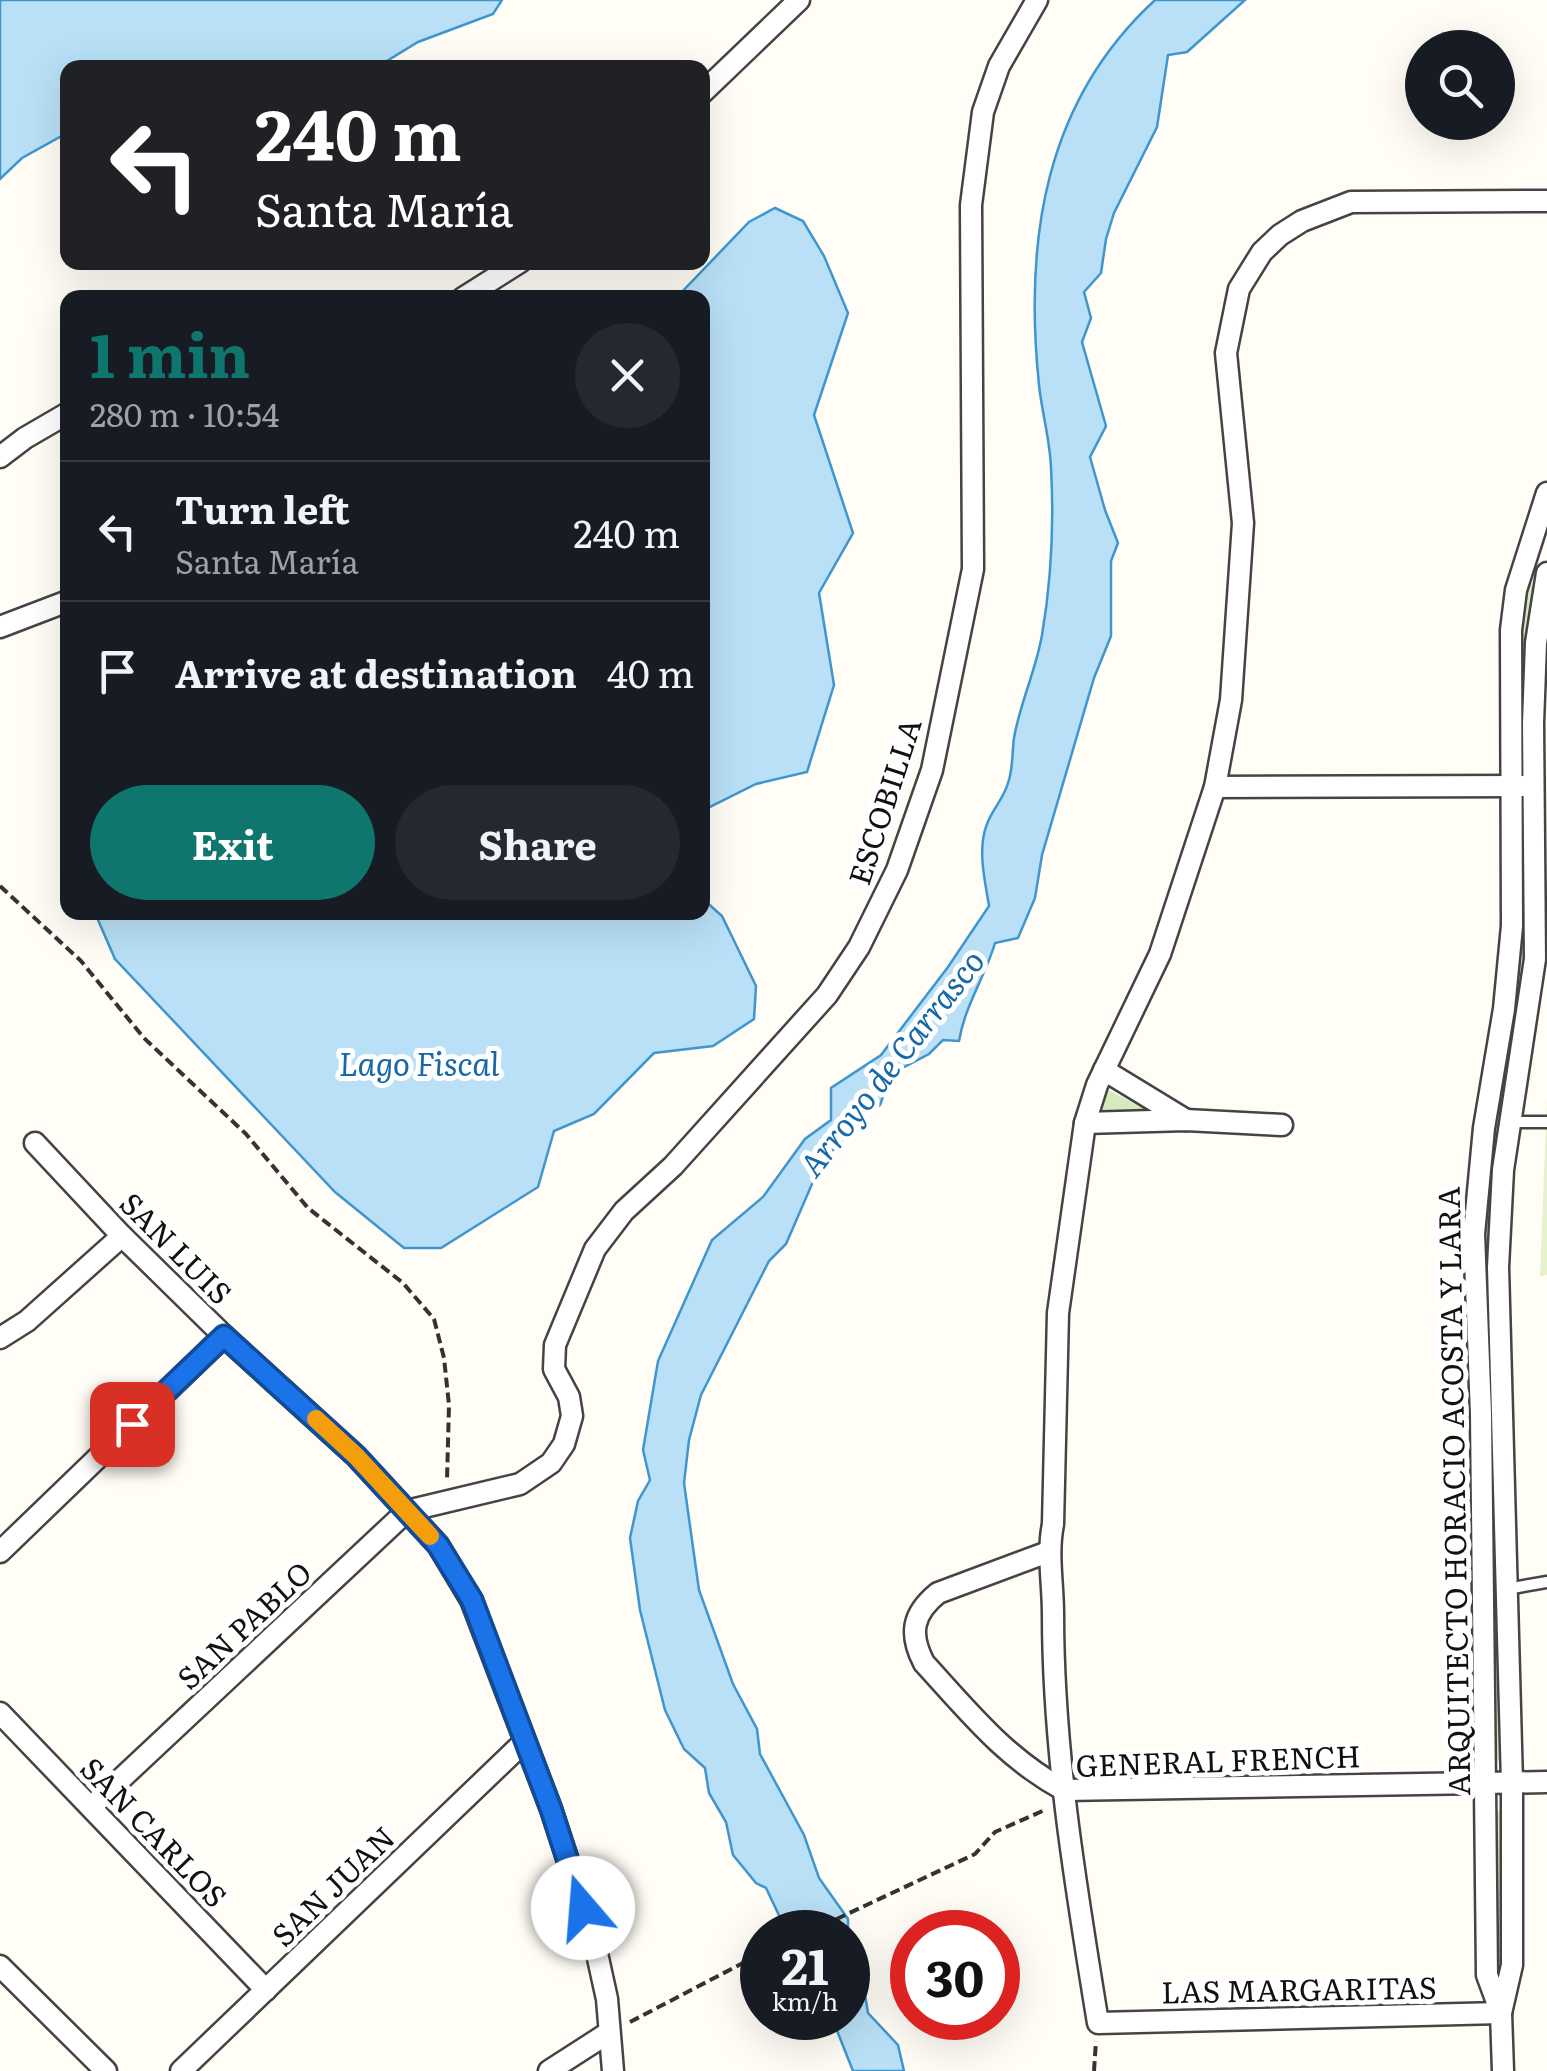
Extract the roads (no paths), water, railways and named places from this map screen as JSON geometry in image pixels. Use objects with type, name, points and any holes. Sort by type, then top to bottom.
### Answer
[{"type":"street","points":[[710,85],[799,0]]},
{"type":"street","name":"ESCOBILLA","points":[[446,1500],[520,1484],[551,1464],[564,1444],[572,1416],[570,1398],[554,1369],[555,1344],[595,1249],[624,1212],[673,1166],[827,995],[859,947],[897,870],[932,770],[973,569],[970,204],[983,112],[999,66],[1037,0]]},
{"type":"street","points":[[1064,1790],[1054,1687],[1053,1578],[1048,1552],[1053,1524],[1058,1313],[1085,1123],[1104,1070],[1160,954],[1215,787],[1231,700],[1241,492],[1226,353],[1239,289],[1262,252],[1280,235],[1302,220],[1352,202],[1547,201]]},
{"type":"street","points":[[476,290],[507,270]]},
{"type":"street","points":[[0,457],[60,418]]},
{"type":"street","name":"ARQUITECTO HORACIO ACOSTA Y LARA","points":[[1501,2013],[1487,1975],[1481,1414],[1474,1234],[1484,1128],[1510,960],[1511,630],[1516,590],[1547,493]]},
{"type":"street","points":[[1527,552],[1547,560]]},
{"type":"street","name":"ARQUITECTO HORACIO ACOSTA Y LARA","points":[[1503,2071],[1501,2013],[1512,1965],[1512,1783],[1498,1267],[1509,1122],[1534,959],[1536,642],[1547,573]]},
{"type":"street","points":[[0,627],[60,604]]},
{"type":"street","points":[[1215,787],[1534,786]]},
{"type":"street","points":[[1104,1070],[1186,1120]]},
{"type":"street","points":[[1085,1123],[1186,1120],[1282,1125]]},
{"type":"street","name":"SAN LUIS","points":[[35,1143],[224,1336],[356,1456],[438,1545],[472,1600],[551,1809],[594,1940],[607,1999],[612,2071]]},
{"type":"street","points":[[0,1338],[28,1321],[122,1236]]},
{"type":"street","points":[[0,1552],[224,1336]]},
{"type":"street","name":"SAN PABLO","points":[[91,1808],[407,1511],[446,1500]]},
{"type":"street","points":[[1482,1534],[1504,1534]]},
{"type":"street","points":[[1048,1552],[938,1593],[924,1604],[913,1631],[915,1647],[924,1664],[1008,1753],[1030,1772],[1064,1790]]},
{"type":"street","name":"SAN CARLOS","points":[[0,1713],[266,1990]]},
{"type":"street","name":"SAN JUAN","points":[[182,2071],[524,1742]]},
{"type":"street","name":"GENERAL FRENCH","points":[[1064,1790],[1547,1782]]},
{"type":"street","name":"LAS MARGARITAS","points":[[1064,1790],[1070,1854],[1098,2023],[1501,2013]]},
{"type":"street","points":[[0,1966],[106,2071]]},
{"type":"street","points":[[549,2071],[608,2033]]},
{"type":"lane","points":[[1509,1122],[1547,1122]]},
{"type":"lane","points":[[1505,1589],[1547,1582]]},
{"type":"water","points":[[0,0],[502,0],[493,14],[418,42],[388,60],[60,60],[60,137],[22,158],[0,179]]},
{"type":"water","name":"Arroyo de Carrasco","points":[[1155,0],[1245,0],[1187,52],[1168,55],[1157,127],[1114,213],[1101,273],[1084,292],[1091,318],[1082,342],[1106,426],[1090,457],[1118,543],[1111,561],[1111,636],[1094,678],[1042,855],[1035,898],[1018,938],[995,943],[959,1041],[943,1040],[929,1054],[891,1074],[880,1105],[854,1115],[846,1137],[822,1161],[786,1244],[769,1261],[701,1395],[689,1440],[684,1483],[699,1590],[733,1684],[757,1729],[760,1754],[804,1835],[819,1878],[842,1910],[776,1910],[766,1888],[756,1883],[733,1855],[726,1822],[709,1793],[705,1768],[684,1749],[665,1710],[640,1610],[630,1538],[638,1501],[650,1480],[643,1450],[658,1361],[712,1240],[763,1197],[805,1139],[831,1120],[831,1088],[881,1055],[989,906],[983,865],[984,834],[1010,778],[1014,738],[1042,635],[1050,573],[1051,468],[1039,385],[1035,278],[1050,177],[1066,129],[1088,83],[1118,40]]},
{"type":"water","points":[[775,208],[803,221],[824,256],[848,313],[814,415],[853,533],[819,593],[834,685],[807,772],[756,784],[710,807],[710,290],[684,290],[703,270],[710,270],[710,263],[749,222]]},
{"type":"water","name":"Lago Fiscal","points":[[710,905],[722,916],[756,986],[754,1019],[713,1046],[654,1053],[594,1114],[554,1131],[538,1187],[441,1248],[404,1248],[335,1192],[115,959],[98,920],[710,920]]},
{"type":"water","points":[[870,2015],[898,2045],[904,2071],[853,2071],[841,2040],[870,2040]]}]
